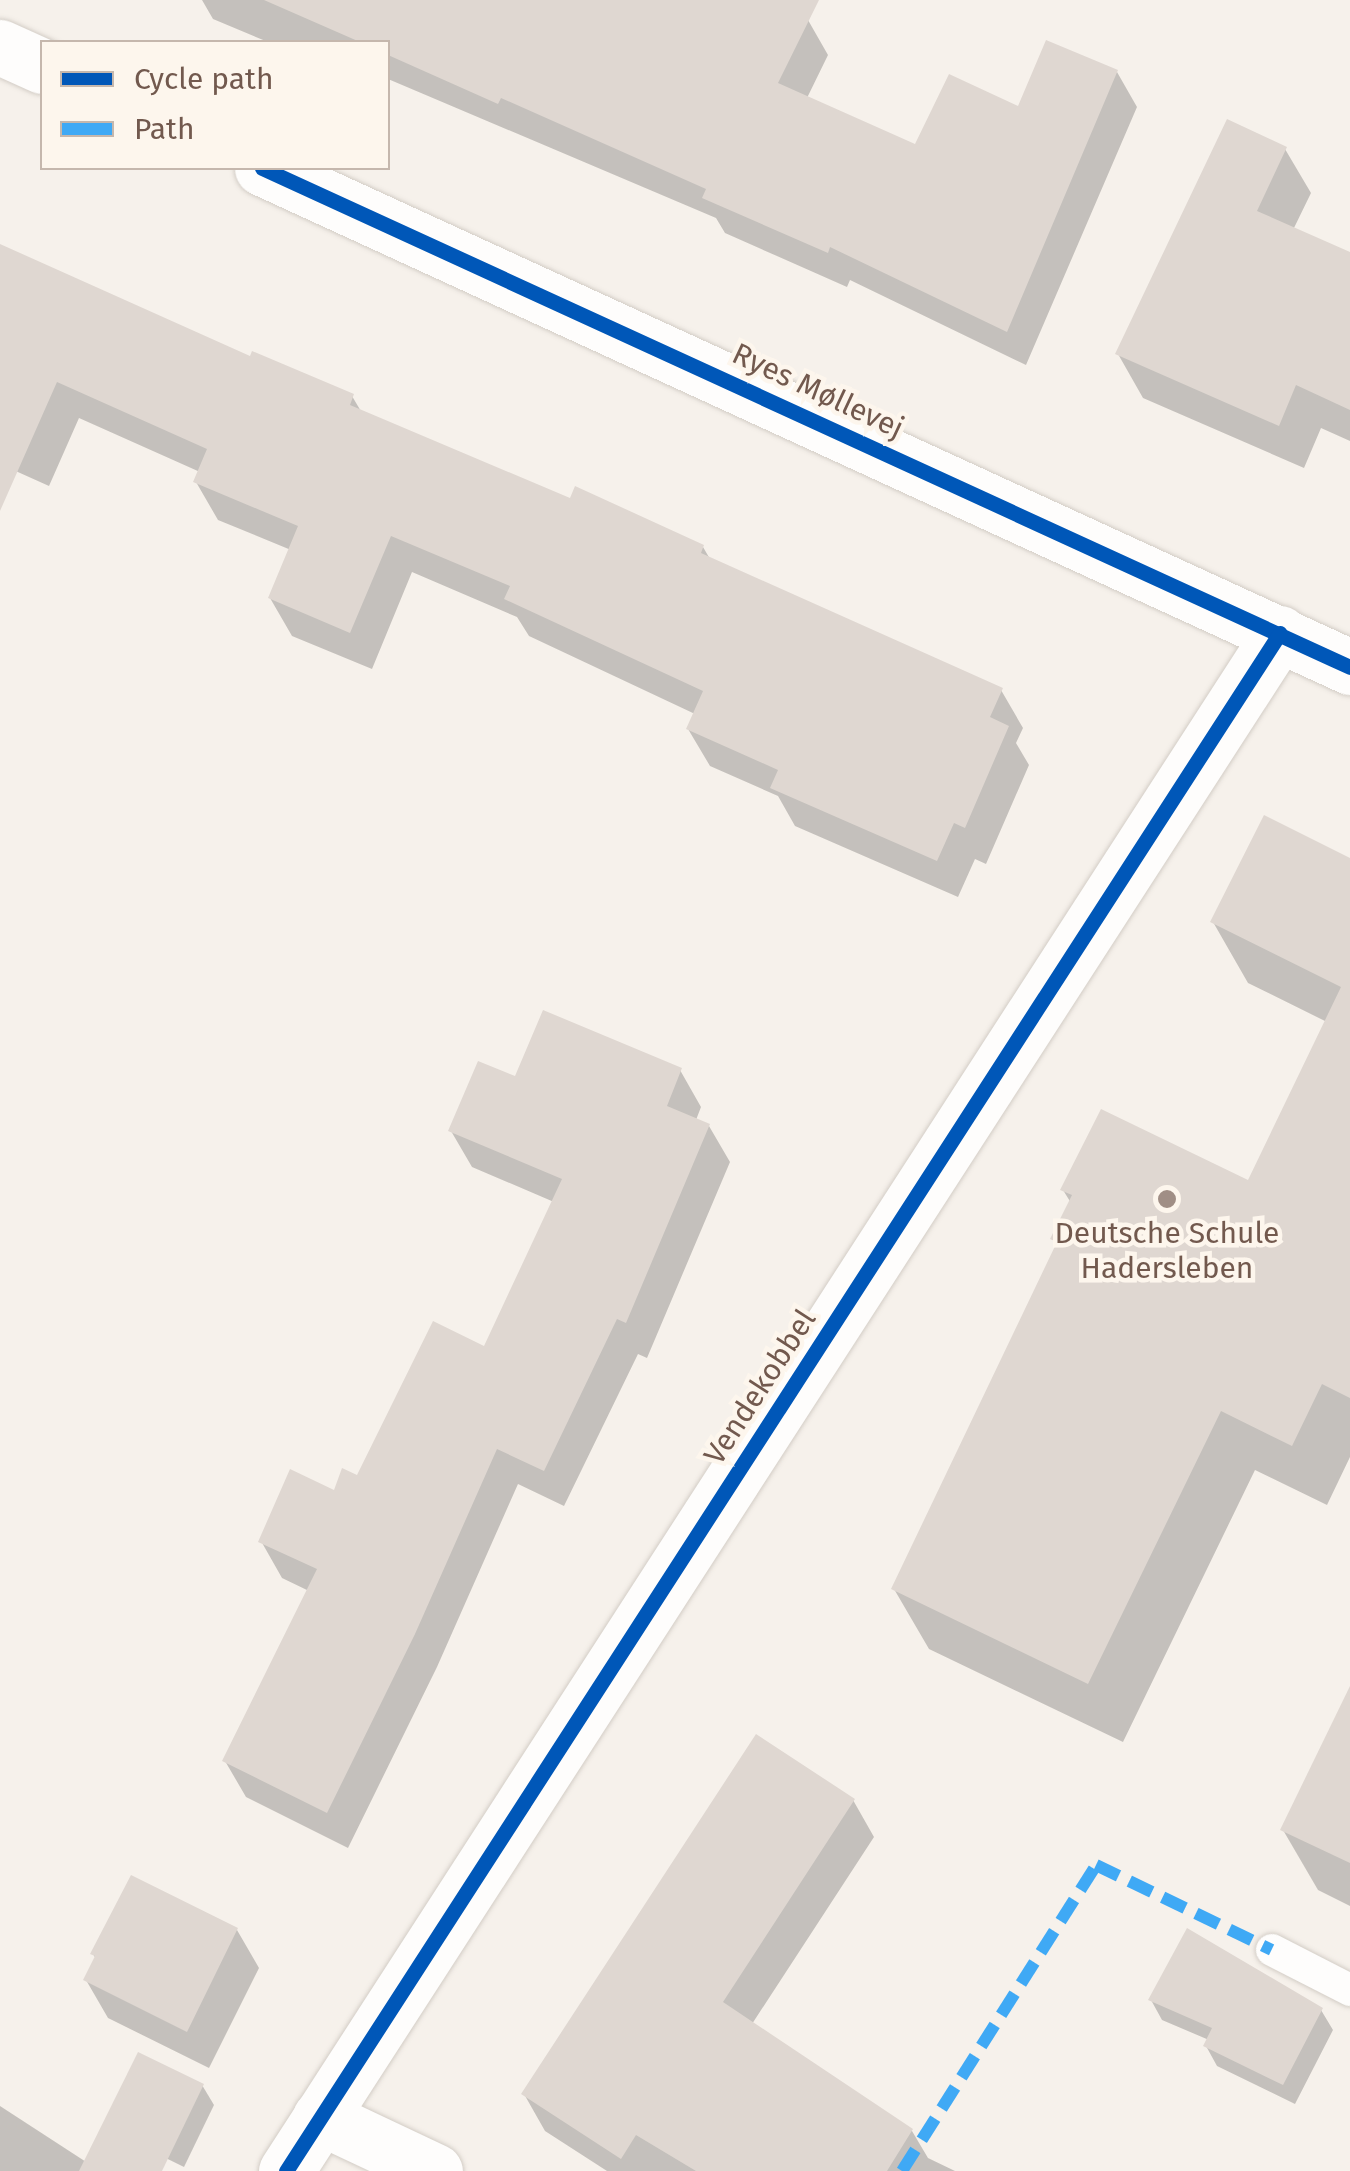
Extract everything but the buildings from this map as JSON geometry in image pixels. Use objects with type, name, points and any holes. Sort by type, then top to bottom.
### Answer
[{"type":"street","points":[[0,47],[40,65]]},
{"type":"street","name":"Ryes Møllevej","points":[[266,170],[1350,667]]},
{"type":"street","name":"Vendekobbel","points":[[286,2171],[1280,632]]},
{"type":"street","points":[[320,2117],[436,2171]]},
{"type":"lane","points":[[1272,1950],[1350,1990]]},
{"type":"marked path","points":[[902,2171],[1096,1865],[1272,1950]]},
{"type":"cycle path","points":[[266,170],[1350,667]]},
{"type":"cycle path","points":[[286,2171],[1280,633]]},
{"type":"place","name":"Deutsche Schule Hadersleben","points":[[1167,1199]]}]
